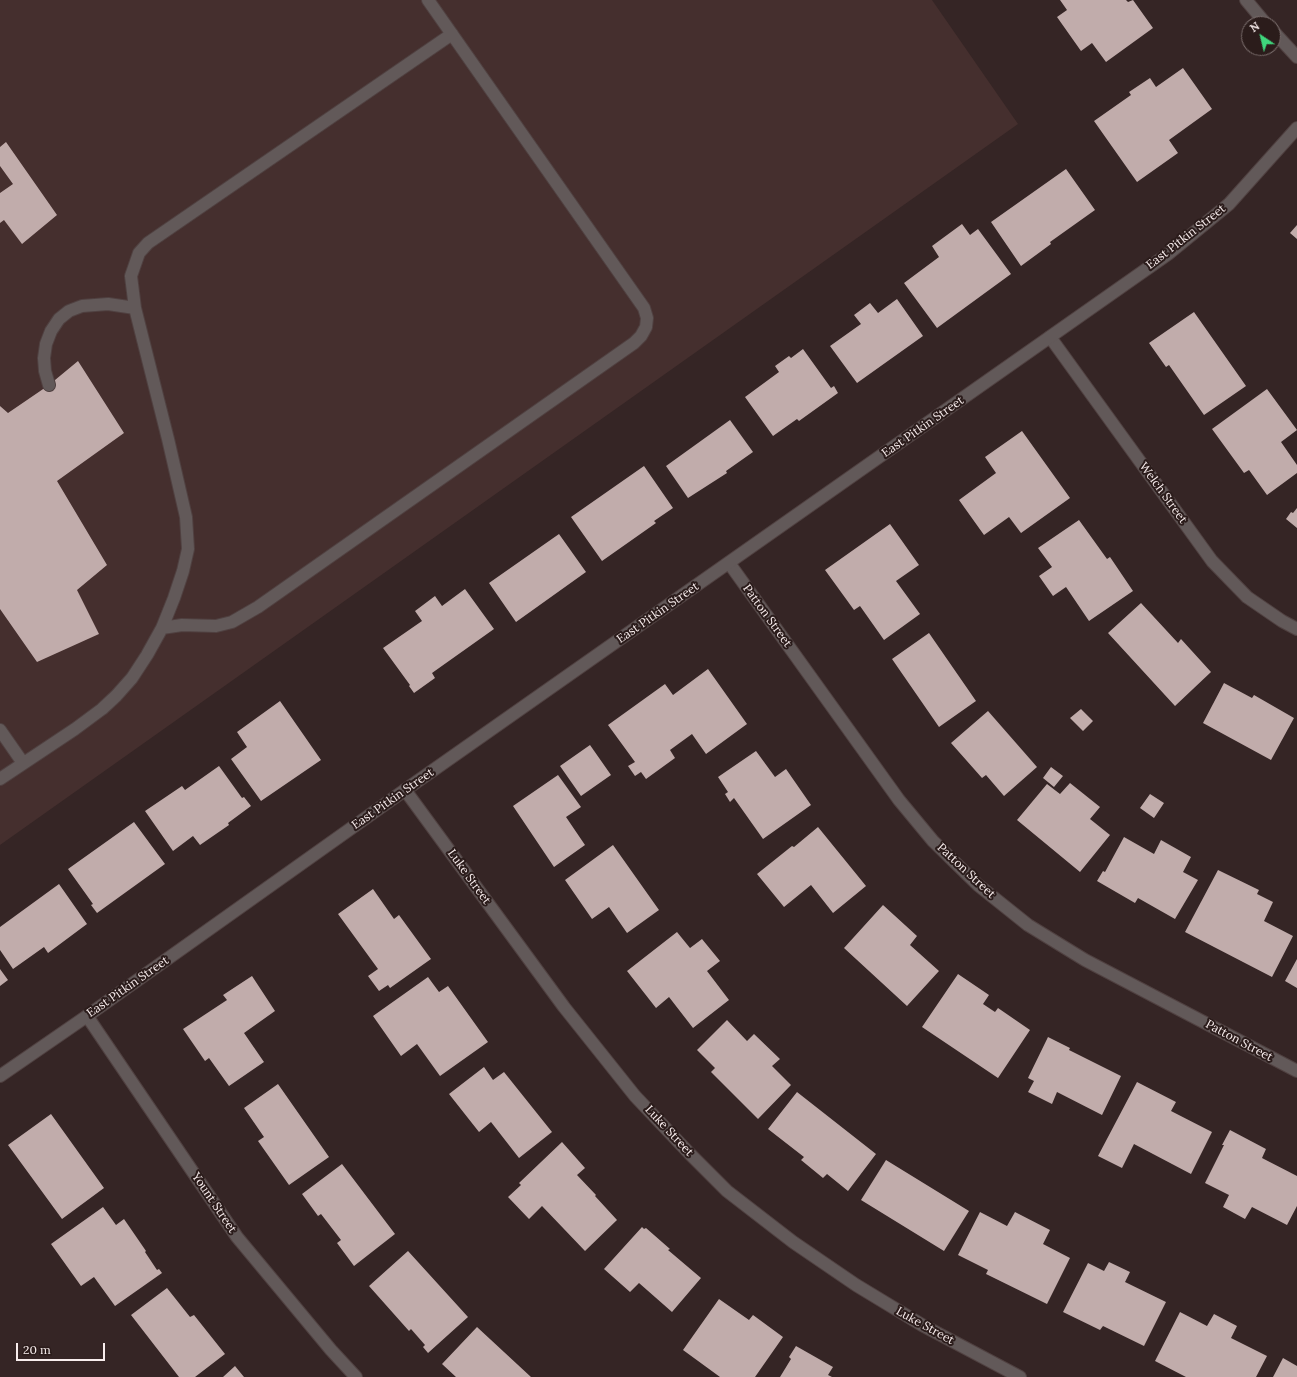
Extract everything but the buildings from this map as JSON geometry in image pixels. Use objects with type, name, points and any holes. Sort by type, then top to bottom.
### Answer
[{"type":"street","points":[[162,628],[182,625],[216,626],[232,622],[258,608],[634,343],[641,336],[646,327],[647,318],[644,308],[428,0]]},
{"type":"street","points":[[1246,0],[1259,16]]},
{"type":"street","points":[[0,779],[75,729],[102,709],[132,678],[162,628],[183,571],[188,549],[186,517],[135,308],[131,276],[139,253],[148,243],[452,34]]},
{"type":"street","points":[[1281,40],[1297,57]]},
{"type":"street","name":"East Pitkin Street","points":[[0,1076],[1168,254],[1229,204],[1297,128]]},
{"type":"street","points":[[49,385],[45,371],[44,358],[46,344],[51,331],[59,319],[69,311],[82,306],[108,304],[135,308]]},
{"type":"street","name":"Welch Street","points":[[1050,337],[1212,561],[1247,597],[1282,621],[1297,629]]},
{"type":"street","name":"Patton Street","points":[[729,563],[900,800],[933,841],[978,885],[1028,925],[1085,960],[1297,1071]]},
{"type":"street","points":[[0,730],[23,763]]},
{"type":"street","name":"Luke Street","points":[[405,790],[568,1013],[635,1096],[726,1191],[793,1242],[856,1285],[922,1325],[1020,1377]]},
{"type":"street","name":"Yount Street","points":[[87,1016],[237,1237],[331,1350],[356,1377]]},
{"type":"shaded area","points":[[0,0],[932,0],[1018,124],[0,845]]}]
